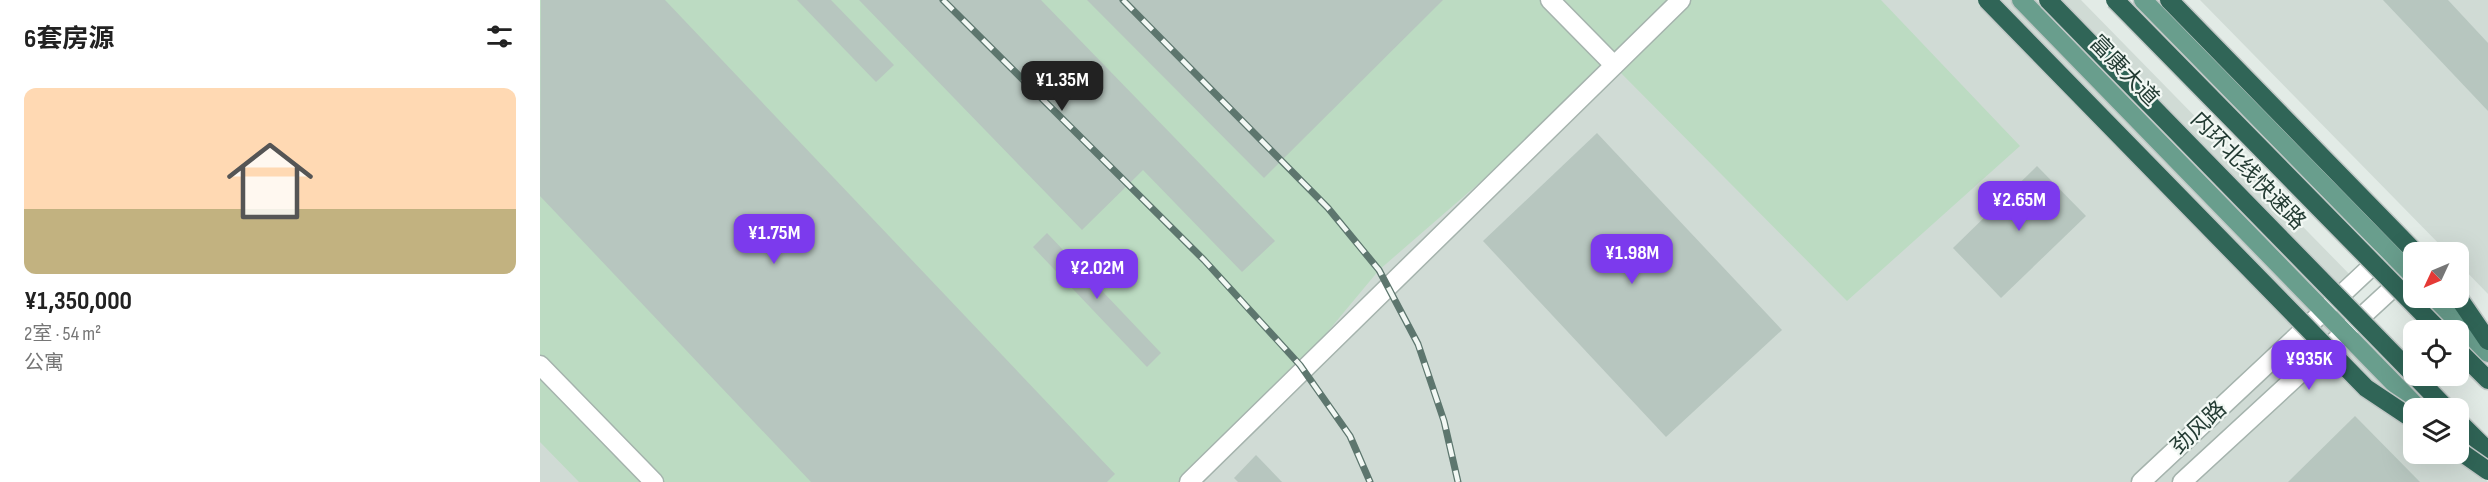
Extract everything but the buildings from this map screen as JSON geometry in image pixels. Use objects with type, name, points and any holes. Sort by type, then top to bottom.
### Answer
[{"type":"highway","points":[[1987,0],[2366,388],[2403,413]]},
{"type":"highway","name":"内环北线快速路","points":[[2048,0],[2403,364]]},
{"type":"highway","name":"内环北线快速路","points":[[2115,0],[2429,320]]},
{"type":"highway","points":[[2169,0],[2405,242]]},
{"type":"highway","points":[[2466,308],[2488,341]]},
{"type":"highway","points":[[2469,361],[2488,380]]},
{"type":"highway","name":"内环北线快速路","points":[[2425,386],[2436,398]]},
{"type":"highway","points":[[2469,432],[2488,451]]},
{"type":"highway","points":[[2469,458],[2488,471]]},
{"type":"main road","name":"富康大道","points":[[2021,0],[2408,398]]},
{"type":"main road","points":[[2143,0],[2403,267]]},
{"type":"main road","points":[[2444,308],[2488,353]]},
{"type":"main road","points":[[2469,461],[2488,480]]},
{"type":"street","points":[[1550,0],[1614,65]]},
{"type":"street","points":[[1189,482],[1681,0]]},
{"type":"street","name":"劲风路","points":[[2141,482],[2325,313],[2388,251]]},
{"type":"street","name":"劲风路","points":[[2182,482],[2403,282]]},
{"type":"street","points":[[540,365],[654,482]]},
{"type":"shaded area","points":[[540,0],[2081,0],[2357,282],[2325,313],[2405,398],[2403,464],[2469,464],[2469,461],[2488,482],[540,482]]},
{"type":"shaded area","points":[[2200,0],[2488,0],[2488,294],[2469,274],[2469,242],[2437,242]]},
{"type":"green space","points":[[540,0],[1881,0],[2020,146],[1847,301],[1614,66],[1379,270],[1300,365],[1183,482],[579,482],[540,442]]},
{"type":"railway","points":[[943,0],[1204,260],[1300,365],[1350,436],[1370,482]]},
{"type":"railway","points":[[1123,0],[1328,208],[1379,270],[1418,344],[1444,421],[1458,482]]}]
